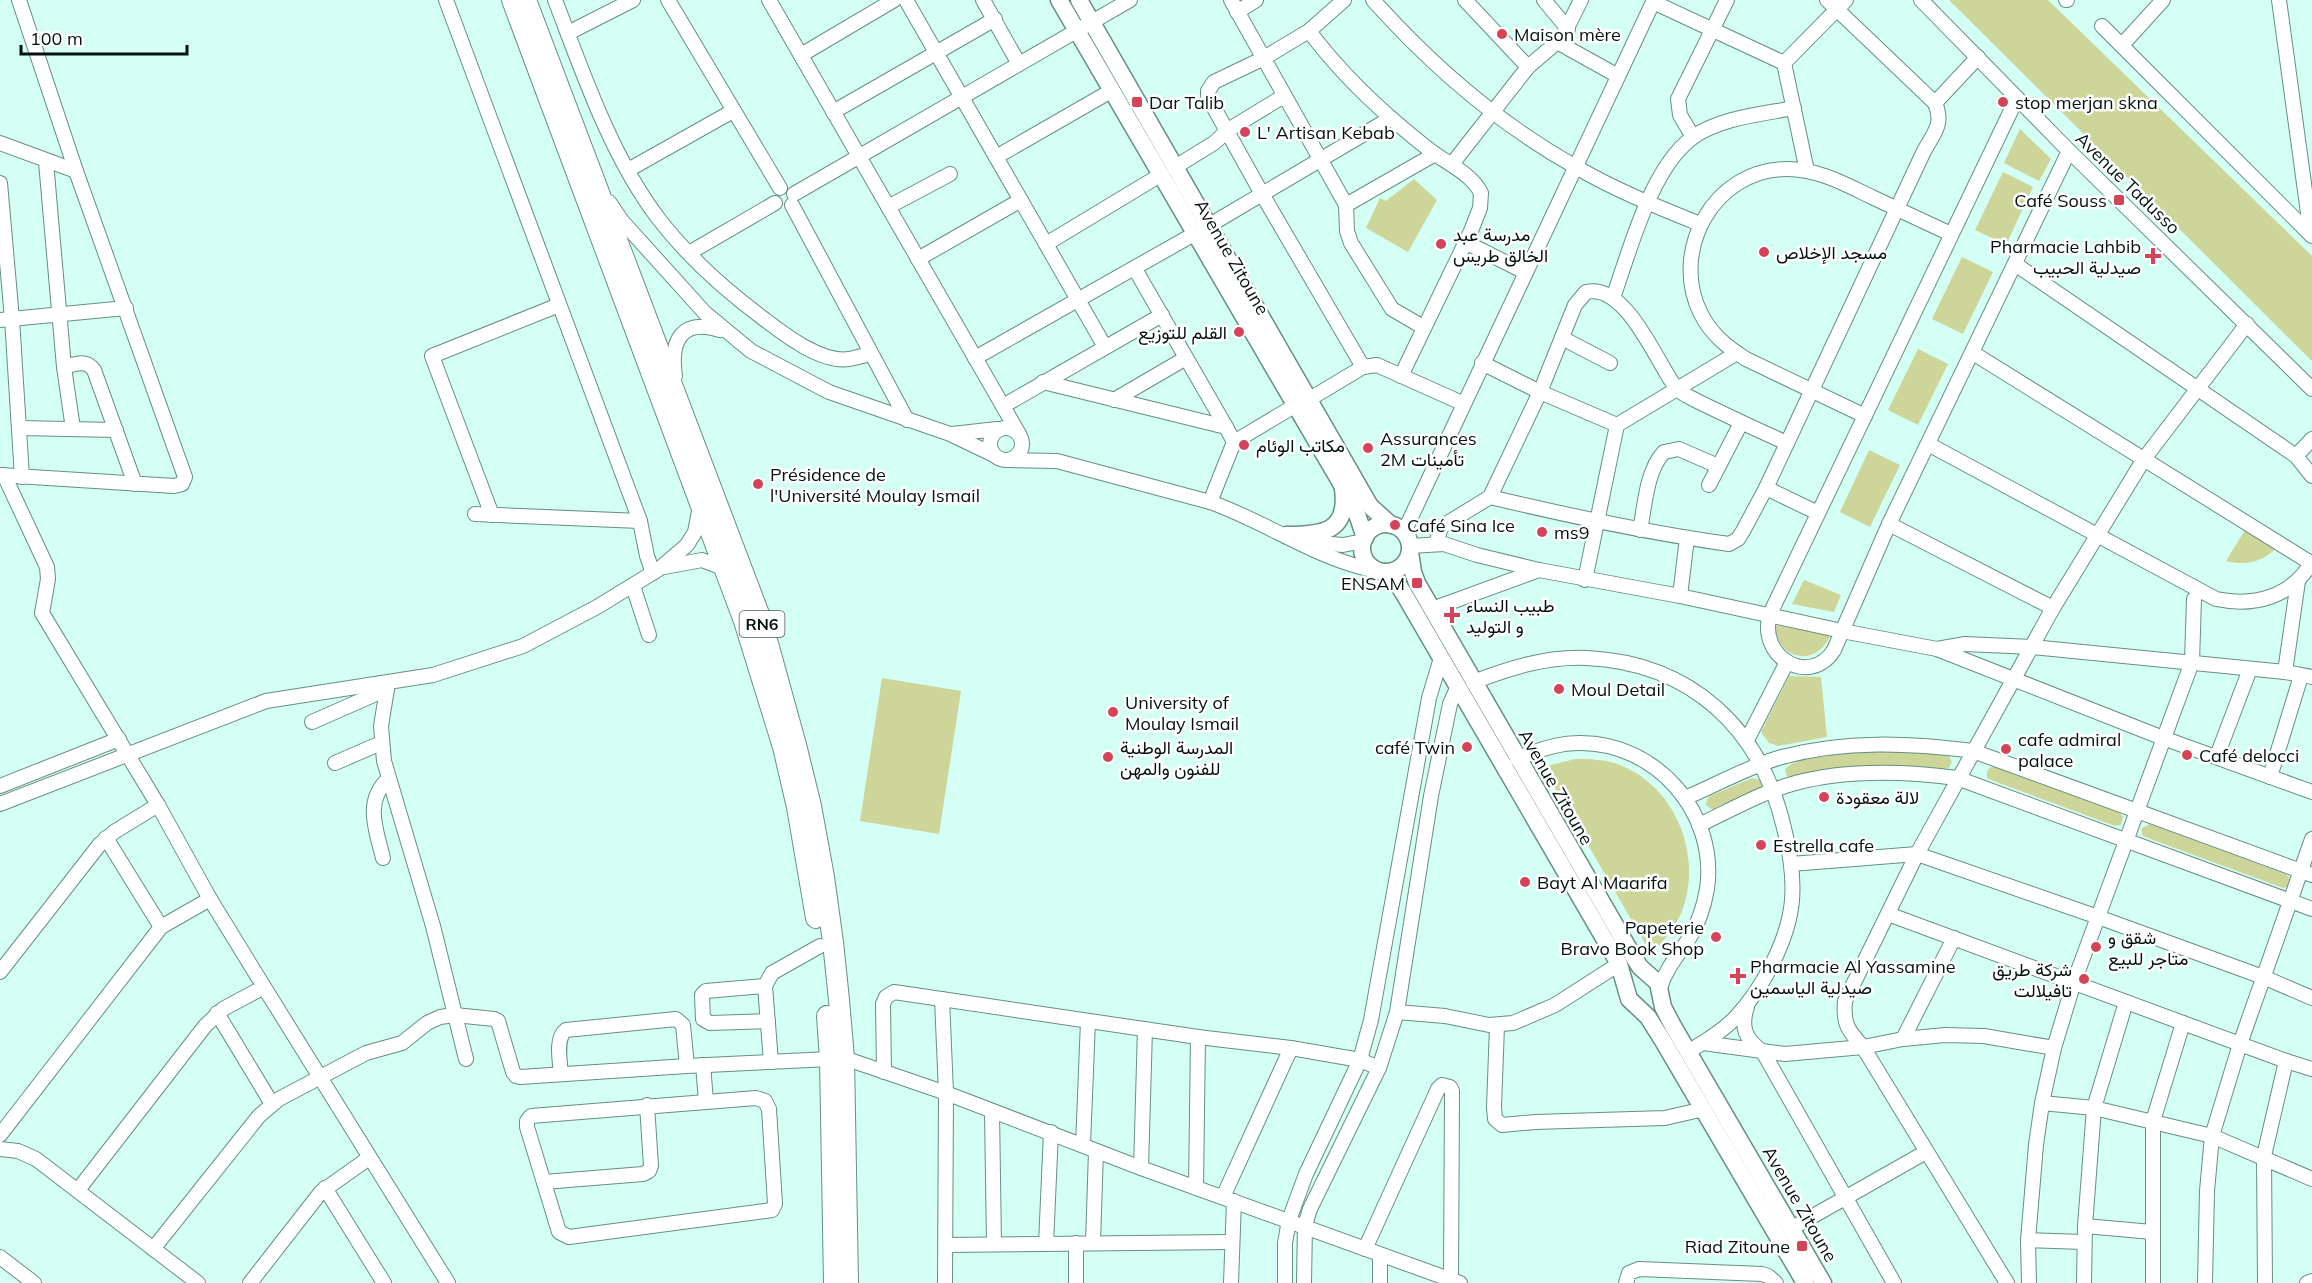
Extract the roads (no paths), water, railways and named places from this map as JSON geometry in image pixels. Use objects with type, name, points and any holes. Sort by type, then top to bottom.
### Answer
[{"type":"highway","name":"RN6","points":[[512,0],[744,621],[783,747],[797,807],[837,1058],[834,1283]]},
{"type":"highway","name":"RN6","points":[[526,0],[762,622],[796,744],[811,806],[833,942],[848,1283]]},
{"type":"main road","name":"Avenue Zitoune","points":[[1059,0],[1111,91],[1169,171]]},
{"type":"main road","name":"Avenue Zitoune","points":[[1079,0],[1169,171],[1302,402],[1370,506],[1404,539],[1413,572],[1465,684],[1619,964],[1629,999],[1648,1017],[1805,1283]]},
{"type":"main road","name":"Avenue Zitoune","points":[[1302,402],[1358,517],[1364,539]]},
{"type":"main road","points":[[1293,538],[1313,535],[1332,528],[1343,507],[1342,485]]},
{"type":"main road","points":[[1376,527],[1404,539],[1408,559],[1398,570],[1381,572],[1366,562],[1363,555],[1364,539],[1376,527]]},
{"type":"main road","name":"Avenue Zitoune","points":[[1381,572],[1397,583],[1441,658],[1465,684],[1517,759],[1633,956],[1655,983],[1663,1007],[1688,1052],[1823,1283]]},
{"type":"main road","points":[[1627,988],[1629,983],[1638,976],[1655,983],[1652,1006],[1647,1008],[1636,1006]]},
{"type":"street","points":[[2,475],[178,485],[184,481],[185,477],[76,171],[19,0]]},
{"type":"street","points":[[446,0],[640,521],[647,556],[656,571]]},
{"type":"street","points":[[555,0],[613,142],[659,219],[689,253],[730,294],[789,339],[834,358],[848,360],[871,354]]},
{"type":"street","points":[[568,33],[633,0]]},
{"type":"street","points":[[668,0],[780,188]]},
{"type":"street","points":[[769,0],[1020,436],[1022,449],[1010,460]]},
{"type":"street","points":[[801,55],[894,0]]},
{"type":"street","points":[[906,0],[1106,347]]},
{"type":"street","points":[[983,0],[1020,64]]},
{"type":"street","points":[[907,420],[871,354],[793,199],[786,187],[780,188],[774,196],[775,203],[781,208],[793,199],[859,157],[1130,0]]},
{"type":"street","points":[[1256,0],[1234,6],[1346,206],[1347,231],[1351,243],[1387,303],[1398,314],[1423,327]]},
{"type":"street","points":[[1344,0],[1309,31],[1214,82],[1210,86],[1208,97],[1363,367]]},
{"type":"street","points":[[1373,0],[1447,75],[1491,112],[1575,167],[1647,202],[1700,224]]},
{"type":"street","points":[[1544,0],[1568,29]]},
{"type":"street","points":[[1452,164],[1528,67],[1557,42],[1568,29],[1581,0]]},
{"type":"street","points":[[1693,137],[1680,115],[1678,99],[1727,0]]},
{"type":"street","name":"Avenue Tadusso","points":[[1921,0],[2069,151],[2312,389]]},
{"type":"street","points":[[2122,45],[2163,0]]},
{"type":"street","points":[[2279,0],[2312,235]]},
{"type":"street","points":[[1784,63],[1654,1],[1462,403],[1404,539],[1444,544],[1476,555],[1585,580],[1680,596],[1937,649],[2163,738],[2312,792]]},
{"type":"street","points":[[1472,2],[1528,67]]},
{"type":"street","points":[[1490,497],[1597,522],[1729,544],[1733,543],[1743,531],[1812,392],[1939,123],[1940,116],[1935,103],[1837,3],[1784,63]]},
{"type":"street","points":[[833,112],[994,20]]},
{"type":"street","points":[[2102,26],[2312,235]]},
{"type":"street","points":[[1309,31],[1342,71],[1391,118],[1435,154],[1452,164],[1481,192],[1480,208],[1401,376]]},
{"type":"street","points":[[1557,42],[1618,76]]},
{"type":"street","points":[[1935,103],[1978,57]]},
{"type":"street","points":[[1784,63],[1808,171]]},
{"type":"street","points":[[996,157],[1111,91]]},
{"type":"street","points":[[1047,244],[1214,143],[1228,130],[1284,96]]},
{"type":"street","points":[[2017,98],[1770,614],[1767,632],[1770,644],[1776,654],[1787,662],[1796,666],[1808,667],[1830,658],[1889,524],[2069,151]]},
{"type":"street","points":[[1613,297],[1647,202],[1671,159],[1693,137],[1740,118],[1794,108]]},
{"type":"street","points":[[628,170],[733,111]]},
{"type":"street","points":[[975,358],[1135,269],[1391,118]]},
{"type":"street","points":[[0,143],[46,162],[76,171]]},
{"type":"street","points":[[1346,206],[1435,154]]},
{"type":"street","points":[[46,162],[63,367],[72,429]]},
{"type":"street","points":[[1865,416],[1812,392],[1737,353],[1720,340],[1710,328],[1695,301],[1691,286],[1691,254],[1700,224],[1717,200],[1741,181],[1768,171],[1784,169],[1828,176],[1951,234]]},
{"type":"street","points":[[888,207],[950,174]]},
{"type":"street","points":[[593,178],[622,221],[705,313],[751,351],[828,392],[950,434],[1004,460],[1057,461],[1210,502],[1293,538],[1341,562],[1381,572]]},
{"type":"street","points":[[0,183],[6,320],[19,428],[22,477]]},
{"type":"street","points":[[918,259],[1021,200]]},
{"type":"street","points":[[689,253],[775,203]]},
{"type":"street","points":[[1465,242],[1526,272]]},
{"type":"street","points":[[2015,264],[2296,456],[2312,476]]},
{"type":"street","points":[[1135,269],[1234,442]]},
{"type":"street","points":[[1436,544],[1441,527],[1490,497],[1540,392],[1575,305],[1581,296],[1592,291],[1613,297],[1638,326],[1677,390],[1741,423],[1787,443]]},
{"type":"street","points":[[492,515],[432,356],[560,305]]},
{"type":"street","points":[[6,320],[126,308]]},
{"type":"street","points":[[1005,410],[1043,382],[1162,315]]},
{"type":"street","points":[[2007,1283],[1863,1047],[1847,1028],[1844,1014],[1845,1001],[1957,778],[2014,681],[2053,608],[2144,459],[2247,324]]},
{"type":"street","points":[[678,398],[673,362],[678,339],[693,327],[704,325],[725,331]]},
{"type":"street","points":[[1562,338],[1610,363]]},
{"type":"street","points":[[1929,444],[2216,599],[2263,600],[2288,589],[2312,563],[1973,352]]},
{"type":"street","points":[[1585,580],[1617,425],[1737,353]]},
{"type":"street","points":[[1114,400],[1186,358]]},
{"type":"street","points":[[63,367],[84,363],[91,366],[135,484]]},
{"type":"street","points":[[1482,363],[1540,392],[1617,425]]},
{"type":"street","points":[[1210,502],[1234,442],[1363,367],[1373,364],[1462,403]]},
{"type":"street","points":[[1043,382],[1226,427]]},
{"type":"street","points":[[994,455],[989,442],[1005,422],[1005,410]]},
{"type":"street","points":[[1709,485],[1741,423]]},
{"type":"street","points":[[950,434],[1008,427],[1057,461]]},
{"type":"street","points":[[19,428],[116,429]]},
{"type":"street","points":[[2296,456],[2312,439]]},
{"type":"street","points":[[1640,530],[1653,472],[1664,452],[1679,449],[1718,466]]},
{"type":"street","points":[[2,475],[48,567],[42,613],[158,805],[210,899],[448,1283]]},
{"type":"street","points":[[1766,488],[1818,513]]},
{"type":"street","points":[[0,804],[266,701],[387,686],[433,675],[523,646],[656,571],[687,545],[695,532],[700,506]]},
{"type":"street","points":[[475,514],[640,521]]},
{"type":"street","points":[[1889,524],[2053,608]]},
{"type":"street","points":[[1293,538],[1343,545],[1364,539]]},
{"type":"street","points":[[1680,596],[1687,538]]},
{"type":"street","points":[[656,571],[694,560],[712,562],[723,568]]},
{"type":"street","points":[[1432,609],[1539,570]]},
{"type":"street","points":[[2285,672],[2298,580]]},
{"type":"street","points":[[633,586],[649,635]]},
{"type":"street","points":[[2029,1283],[2028,1240],[2036,1145],[2054,1048],[2074,982],[2192,662],[2194,599]]},
{"type":"street","points":[[1937,649],[1965,644],[2032,647],[2192,662],[2307,676],[2270,777]]},
{"type":"street","points":[[1285,1283],[1285,1243],[1289,1220],[1306,1174],[1360,1060],[1375,1001],[1429,698],[1441,658]]},
{"type":"street","points":[[1304,1283],[1305,1226],[1322,1182],[1379,1068],[1397,1012],[1431,796],[1450,704],[1465,684],[1517,666],[1551,658],[1588,658],[1622,662],[1655,672],[1693,690],[1721,710],[1747,740],[1762,765],[1781,814],[1791,864],[1792,901],[1788,924],[1764,979],[1751,998],[1735,1018],[1688,1052]]},
{"type":"street","points":[[1747,740],[1787,662]]},
{"type":"street","points":[[2217,756],[2250,669]]},
{"type":"street","points":[[312,722],[387,686]]},
{"type":"street","points":[[387,686],[381,743],[388,779],[433,926],[466,1059]]},
{"type":"street","points":[[1429,698],[1450,704]]},
{"type":"street","points":[[0,786],[119,739]]},
{"type":"street","points":[[335,763],[381,743]]},
{"type":"street","points":[[1517,759],[1546,747],[1562,744],[1595,744],[1612,747],[1657,768],[1685,798],[1699,825],[1708,862],[1704,901],[1693,931],[1655,983]]},
{"type":"street","points":[[1685,798],[1781,758],[1821,749],[1868,744],[1916,744],[1973,751],[2307,873]]},
{"type":"street","points":[[1699,825],[1792,784],[1871,773],[1918,773],[1957,778],[2312,909]]},
{"type":"street","points":[[382,858],[373,812],[378,789],[388,779]]},
{"type":"street","points":[[0,972],[106,838],[158,805]]},
{"type":"street","points":[[106,838],[161,927]]},
{"type":"street","points":[[2205,1283],[2207,1191],[2212,1136],[2240,1044],[2291,900],[2307,873],[2312,839]]},
{"type":"street","points":[[1791,864],[1917,854],[2264,977],[2312,998]]},
{"type":"street","points":[[0,1135],[161,927],[210,899]]},
{"type":"street","points":[[1888,914],[2312,1069]]},
{"type":"street","points":[[1903,1039],[1954,938]]},
{"type":"street","points":[[771,1062],[765,986],[772,973],[820,946]]},
{"type":"street","points":[[1397,1012],[1426,1013],[1497,1026],[1513,1023],[1540,1013],[1619,964]]},
{"type":"street","points":[[765,986],[706,991],[702,995],[703,1019],[710,1023],[768,1021]]},
{"type":"street","points":[[78,1190],[205,1026],[217,1014],[264,987]]},
{"type":"street","points":[[884,1072],[884,1004],[886,997],[894,992],[1198,1037],[1291,1048],[1360,1060],[1379,1068]]},
{"type":"street","points":[[1751,998],[1744,1018],[1747,1037],[1763,1052],[1894,1283]]},
{"type":"street","points":[[942,999],[946,1093],[945,1283]]},
{"type":"street","points":[[2084,1283],[2084,1242],[2094,1108],[2126,1002]]},
{"type":"street","points":[[217,1014],[272,1104]]},
{"type":"street","points":[[153,1249],[259,1116],[272,1104],[319,1076],[373,1050],[402,1043],[420,1027],[433,1020],[455,1015],[498,1021],[516,1076],[837,1058],[946,1093],[1141,1168],[1456,1282],[1452,1091],[1450,1087],[1442,1085],[1438,1089],[1365,1249]]},
{"type":"street","points":[[561,1074],[560,1040],[562,1032],[566,1030],[676,1019],[683,1025],[687,1065]]},
{"type":"street","points":[[1083,1145],[1088,1021]]},
{"type":"street","points":[[2153,1283],[2153,1121],[2183,1023]]},
{"type":"street","points":[[1497,1026],[1494,1107],[1495,1119],[1502,1125],[1665,1118],[1704,1109]]},
{"type":"street","points":[[1141,1168],[1145,1029]]},
{"type":"street","points":[[1703,1043],[1785,1054],[1863,1047],[1903,1039],[1945,1035],[1984,1036],[2054,1048]]},
{"type":"street","points":[[1196,1188],[1198,1037]]},
{"type":"street","points":[[1231,1283],[1228,1199],[1291,1048]]},
{"type":"street","points":[[2265,1283],[2264,1156],[2286,1061]]},
{"type":"street","points":[[703,1065],[706,1101]]},
{"type":"street","points":[[756,1098],[768,1104],[775,1204],[772,1210],[565,1237],[558,1229],[527,1127],[527,1121],[531,1116],[706,1101],[756,1098]]},
{"type":"street","points":[[2042,1103],[2094,1108],[2212,1136],[2264,1156],[2312,1179]]},
{"type":"street","points":[[544,1182],[643,1174],[649,1171],[651,1166],[647,1105]]},
{"type":"street","points":[[992,1111],[994,1244]]},
{"type":"street","points":[[1046,1244],[1051,1132]]},
{"type":"street","points":[[0,1149],[18,1151],[36,1159],[198,1283]]},
{"type":"street","points":[[1093,1243],[1096,1151]]},
{"type":"street","points":[[1792,1228],[1926,1152]]},
{"type":"street","points":[[250,1283],[325,1188],[369,1158]]},
{"type":"street","points":[[325,1188],[379,1280]]},
{"type":"street","points":[[2085,1226],[2152,1232]]},
{"type":"street","points":[[2028,1240],[2084,1242]]},
{"type":"street","points":[[946,1245],[1231,1242]]},
{"type":"street","points":[[1076,1243],[1076,1283]]},
{"type":"street","points":[[1380,1254],[1380,1283]]},
{"type":"street","points":[[0,1257],[34,1283]]},
{"type":"street","points":[[1626,1283],[1629,1273],[1639,1269],[1762,1274],[1776,1283]]},
{"type":"street","points":[[2307,1283],[2312,1281]]},
{"type":"place","name":"Maison mère","points":[[1502,34]]},
{"type":"place","name":"Dar Talib","points":[[1137,102]]},
{"type":"place","name":"stop merjan skna","points":[[2003,102]]},
{"type":"place","name":"L' Artisan Kebab","points":[[1245,132]]},
{"type":"place","name":"Café Souss","points":[[2119,200]]},
{"type":"place","name":"مدرسة عبد الخالق طريس","points":[[1441,244]]},
{"type":"place","name":"مسجد الإخلاص","points":[[1764,252]]},
{"type":"place","name":"Pharmacie Lahbib صيدلية الحبيب","points":[[2153,256]]},
{"type":"place","name":"القلم للتوزيع","points":[[1239,332]]},
{"type":"place","name":"مكاتب الوئام","points":[[1244,445]]},
{"type":"place","name":"Assurances 2M تأمينات","points":[[1368,448]]},
{"type":"place","name":"Présidence de l'Université Moulay Ismail","points":[[758,484]]},
{"type":"place","name":"Café Sina Ice","points":[[1395,525]]},
{"type":"place","name":"ms9","points":[[1542,532]]},
{"type":"place","name":"ENSAM","points":[[1417,583]]},
{"type":"place","name":"طبيب النساء و التوليد","points":[[1452,615]]},
{"type":"place","name":"Moul Detail","points":[[1559,689]]},
{"type":"place","name":"University of Moulay Ismail","points":[[1113,712]]},
{"type":"place","name":"café Twin","points":[[1467,747]]},
{"type":"place","name":"cafe admiral palace","points":[[2006,749]]},
{"type":"place","name":"Café delocci","points":[[2187,755]]},
{"type":"place","name":"المدرسة الوطنية للفنون والمهن","points":[[1108,757]]},
{"type":"place","name":"لالة معقودة","points":[[1824,797]]},
{"type":"place","name":"Estrella cafe","points":[[1761,845]]},
{"type":"place","name":"Bayt Al Maarifa","points":[[1525,882]]},
{"type":"place","name":"Papeterie Bravo Book Shop","points":[[1716,937]]},
{"type":"place","name":"شقق و متاجر للبيع","points":[[2096,947]]},
{"type":"place","name":"Pharmacie Al Yassamine صيدلية الياسمين","points":[[1738,976]]},
{"type":"place","name":"شركة طريق تافيلالت","points":[[2084,979]]},
{"type":"place","name":"Riad Zitoune","points":[[1802,1246]]}]
